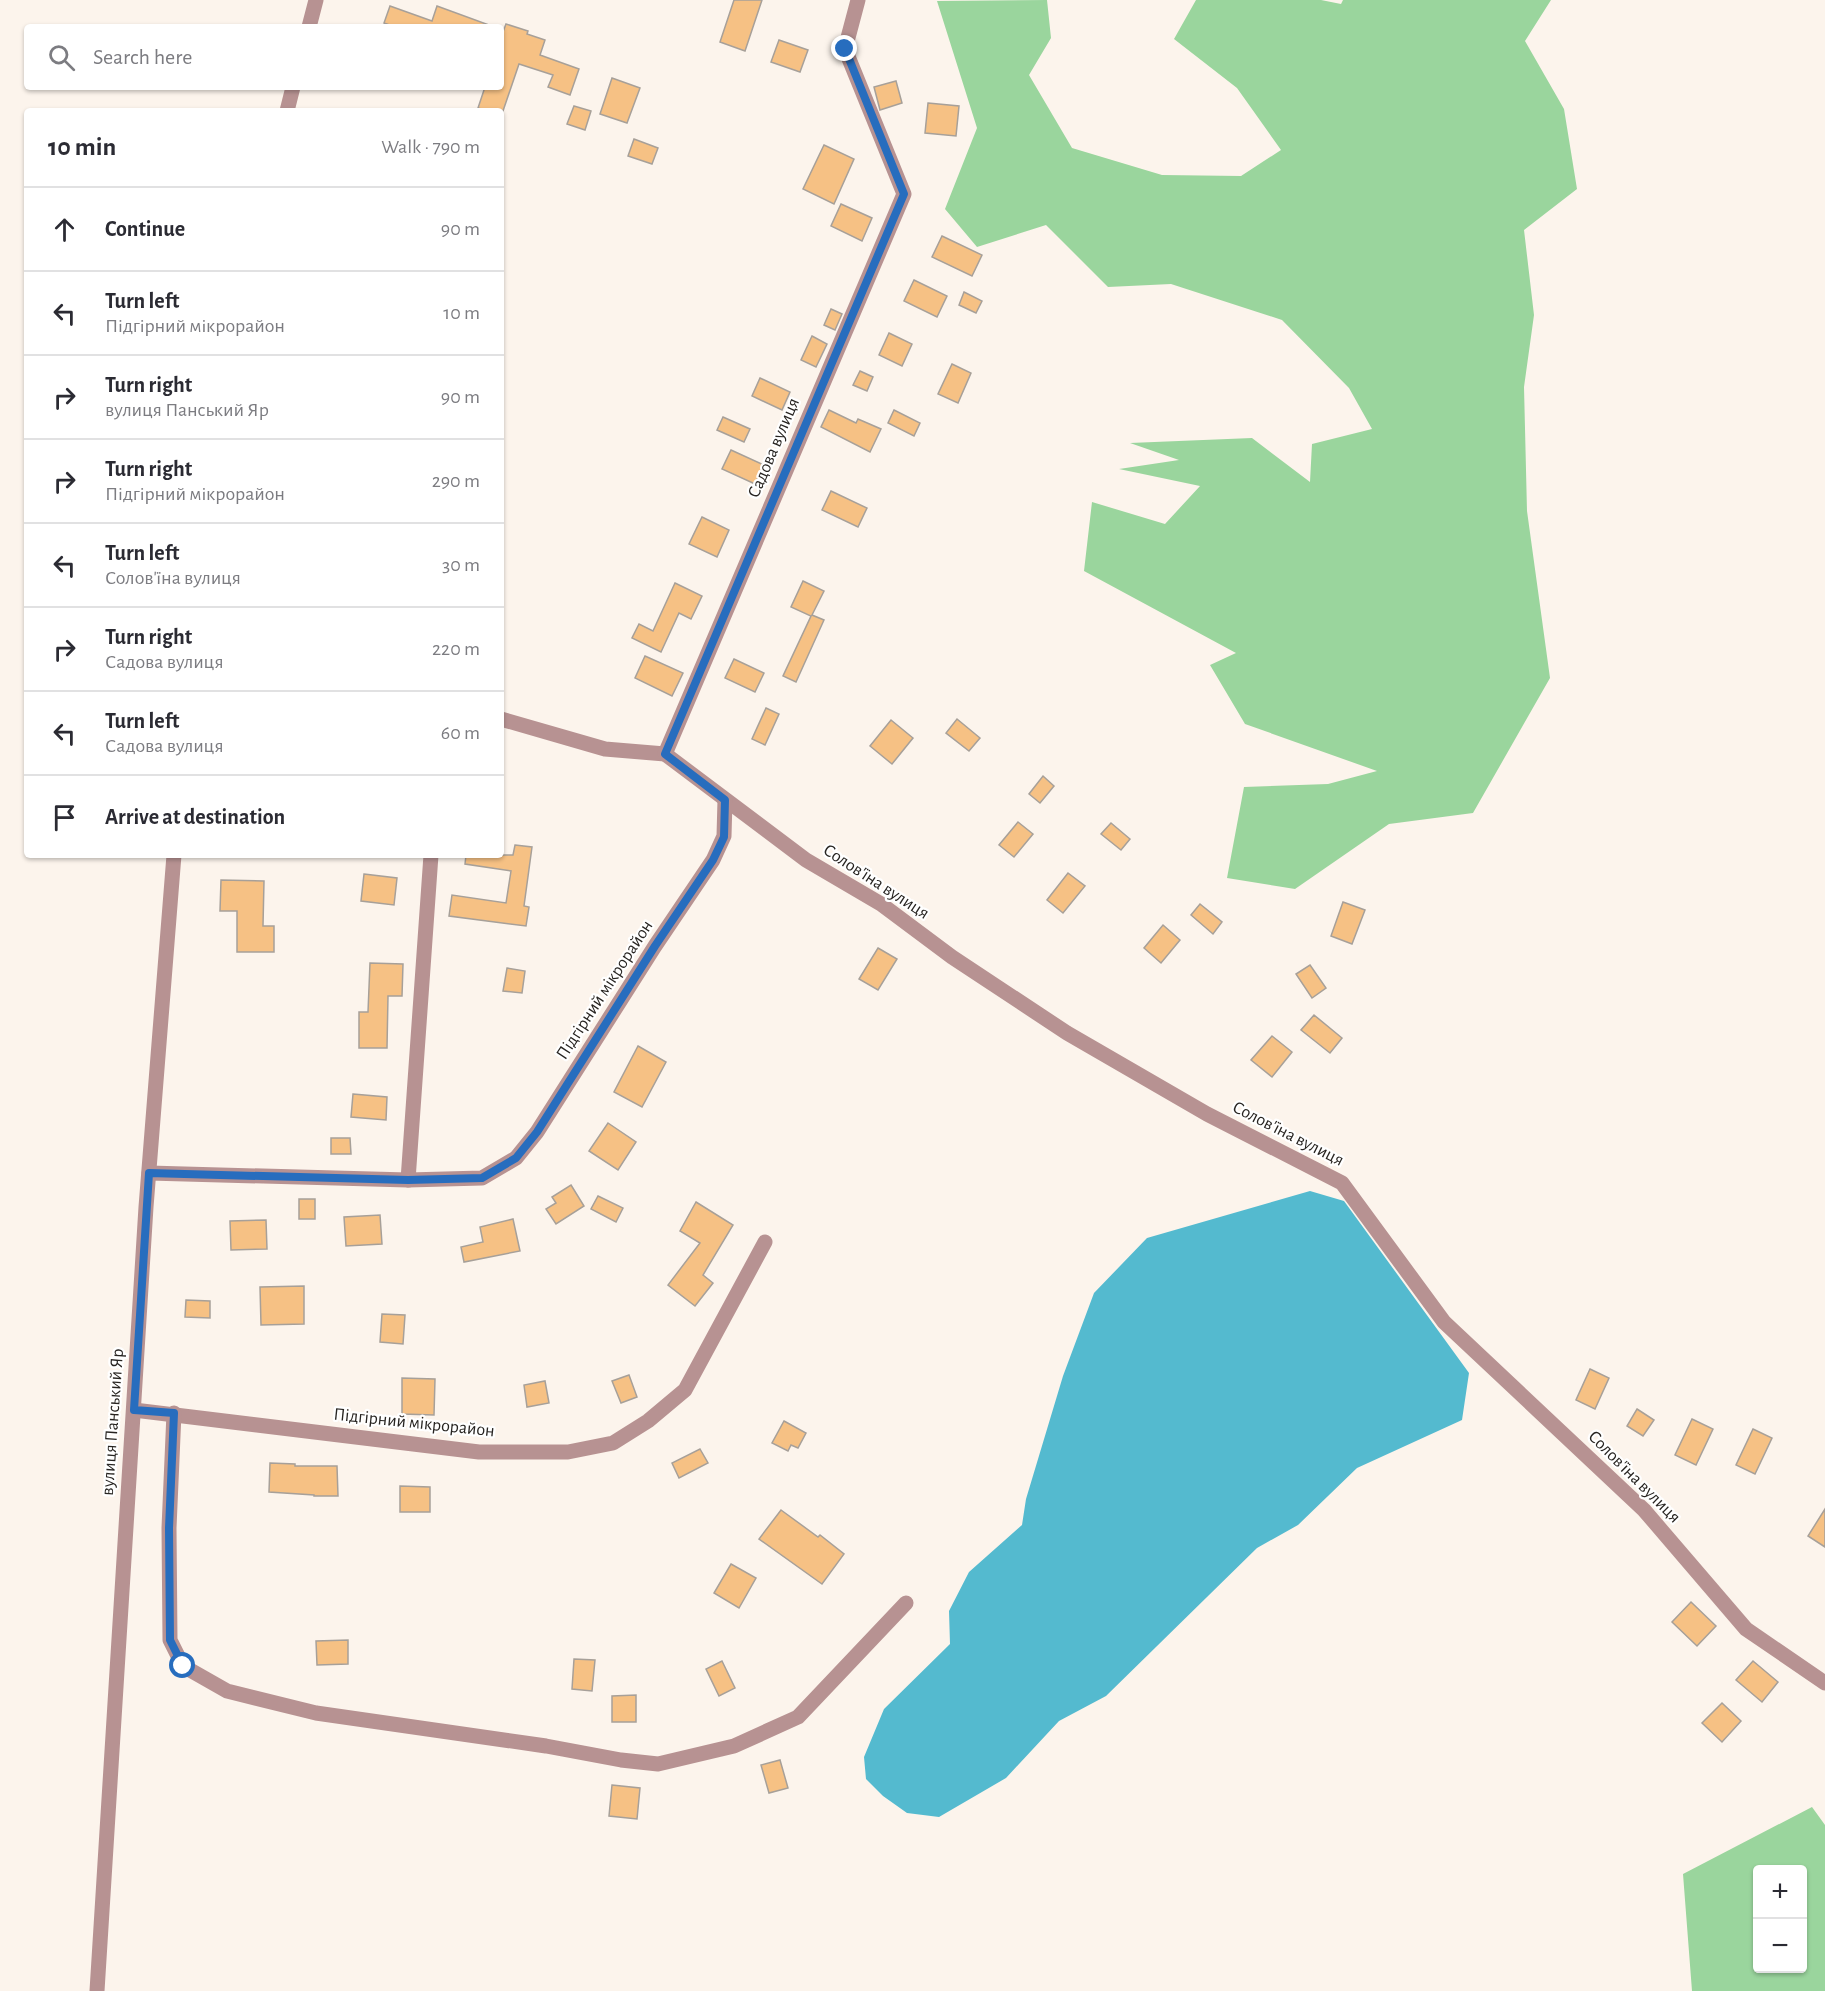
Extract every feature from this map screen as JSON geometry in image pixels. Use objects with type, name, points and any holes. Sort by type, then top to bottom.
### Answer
[{"type":"street","points":[[310,24],[316,0]]},
{"type":"street","name":"Садова вулиця","points":[[665,754],[904,194],[845,49],[858,0]]},
{"type":"street","points":[[288,108],[292,90]]},
{"type":"street","points":[[504,720],[604,749],[665,754]]},
{"type":"street","name":"Солов'їна вулиця","points":[[665,754],[807,860],[881,904],[952,957],[1067,1034],[1207,1114],[1342,1183],[1444,1322],[1644,1510],[1746,1629],[1825,1683]]},
{"type":"street","name":"Підгірний мікрорайон","points":[[149,1173],[408,1180],[482,1178],[516,1158],[537,1132],[655,946],[713,860],[724,837],[725,800]]},
{"type":"street","name":"вулиця Панський Яр","points":[[97,1991],[149,1173],[174,858]]},
{"type":"street","points":[[408,1180],[431,858]]},
{"type":"street","name":"Підгірний мікрорайон","points":[[134,1410],[174,1413],[479,1452],[568,1452],[613,1443],[648,1421],[685,1390],[765,1242]]},
{"type":"street","points":[[174,1413],[169,1528],[170,1640],[183,1666],[227,1691],[316,1713],[658,1764],[734,1746],[798,1717],[906,1604]]},
{"type":"green space","points":[[1047,0],[1051,38],[1029,75],[1072,148],[1162,175],[1241,176],[1281,150],[1237,88],[1174,39],[1196,0],[1321,0],[1341,4],[1343,0],[1551,0],[1525,41],[1564,109],[1577,189],[1524,230],[1534,315],[1524,387],[1527,511],[1550,678],[1473,813],[1389,824],[1295,889],[1227,878],[1244,787],[1328,784],[1377,771],[1245,724],[1210,665],[1236,653],[1084,571],[1092,502],[1165,524],[1200,486],[1119,469],[1179,460],[1130,443],[1252,438],[1310,482],[1312,444],[1372,429],[1349,388],[1282,320],[1171,284],[1108,287],[1046,225],[977,247],[945,209],[977,128],[937,1]]},
{"type":"green space","points":[[1812,1807],[1825,1825],[1825,1991],[1692,1991],[1683,1874]]},
{"type":"water","points":[[1310,1191],[1344,1201],[1469,1373],[1462,1420],[1357,1468],[1298,1525],[1257,1548],[1106,1696],[1059,1721],[1006,1778],[939,1817],[907,1813],[883,1796],[866,1779],[864,1757],[884,1709],[950,1644],[949,1611],[969,1572],[1022,1525],[1026,1499],[1063,1376],[1094,1293],[1147,1238]]},
{"type":"building","points":[[734,0],[762,0],[745,51],[720,42]]},
{"type":"building","points":[[390,6],[432,21],[437,6],[486,24],[387,24],[384,23]]},
{"type":"building","points":[[506,24],[528,31],[527,34],[545,40],[540,55],[579,69],[570,95],[548,87],[553,75],[519,64],[504,108],[478,108],[484,90],[504,90],[504,29]]},
{"type":"building","points":[[779,40],[808,50],[800,72],[771,62]]},
{"type":"building","points":[[612,78],[640,88],[627,123],[600,114]]},
{"type":"building","points":[[896,81],[902,103],[880,110],[874,87]]},
{"type":"building","points":[[928,103],[959,106],[956,136],[925,133]]},
{"type":"building","points":[[574,106],[591,111],[585,130],[567,124]]},
{"type":"building","points":[[634,139],[658,148],[652,164],[628,156]]},
{"type":"building","points":[[824,145],[854,159],[834,204],[803,189]]},
{"type":"building","points":[[841,204],[872,218],[862,241],[831,226]]},
{"type":"building","points":[[942,236],[982,255],[972,276],[932,257]]},
{"type":"building","points":[[914,280],[947,296],[937,317],[904,301]]},
{"type":"building","points":[[964,292],[982,301],[976,313],[959,305]]},
{"type":"building","points":[[831,309],[842,314],[835,330],[824,325]]},
{"type":"building","points":[[889,333],[912,344],[902,366],[879,355]]},
{"type":"building","points":[[812,336],[827,344],[816,367],[801,360]]},
{"type":"building","points":[[952,364],[971,373],[958,403],[938,394]]},
{"type":"building","points":[[860,371],[873,377],[867,391],[853,385]]},
{"type":"building","points":[[760,378],[790,392],[782,410],[752,396]]},
{"type":"building","points":[[829,410],[856,423],[858,419],[881,429],[870,452],[821,427]]},
{"type":"building","points":[[894,410],[920,423],[914,436],[888,423]]},
{"type":"building","points":[[723,417],[750,429],[744,442],[717,430]]},
{"type":"building","points":[[731,450],[764,465],[755,484],[722,469]]},
{"type":"building","points":[[831,491],[867,508],[858,527],[822,510]]},
{"type":"building","points":[[702,517],[729,530],[717,557],[689,544]]},
{"type":"building","points":[[803,581],[824,591],[812,615],[824,620],[796,682],[783,676],[811,616],[791,607]]},
{"type":"building","points":[[675,583],[702,596],[691,619],[679,613],[661,652],[632,638],[639,624],[653,631]]},
{"type":"building","points":[[645,656],[683,673],[672,696],[635,678]]},
{"type":"building","points":[[734,659],[764,673],[755,692],[725,678]]},
{"type":"building","points":[[766,708],[779,714],[765,745],[752,739]]},
{"type":"building","points":[[957,719],[980,738],[969,751],[946,733]]},
{"type":"building","points":[[891,720],[913,738],[892,764],[870,746]]},
{"type":"building","points":[[1043,776],[1054,786],[1040,803],[1029,794]]},
{"type":"building","points":[[1018,822],[1033,834],[1014,857],[999,845]]},
{"type":"building","points":[[1111,823],[1130,839],[1121,850],[1101,834]]},
{"type":"building","points":[[515,845],[532,847],[524,906],[529,907],[526,926],[449,916],[452,895],[506,903],[511,871],[465,864],[466,858],[504,858],[504,855],[513,855]]},
{"type":"building","points":[[1068,873],[1085,886],[1063,913],[1047,900]]},
{"type":"building","points":[[364,874],[397,878],[394,905],[361,901]]},
{"type":"building","points":[[221,880],[264,881],[263,926],[274,926],[274,952],[237,952],[237,911],[220,911]]},
{"type":"building","points":[[1343,902],[1365,910],[1352,944],[1331,936]]},
{"type":"building","points":[[1200,904],[1222,922],[1213,934],[1191,915]]},
{"type":"building","points":[[1163,925],[1180,940],[1161,963],[1144,948]]},
{"type":"building","points":[[878,948],[897,959],[878,990],[859,979]]},
{"type":"building","points":[[370,963],[403,964],[402,996],[388,996],[387,1048],[359,1048],[359,1012],[368,1012]]},
{"type":"building","points":[[1310,965],[1326,988],[1312,998],[1296,974]]},
{"type":"building","points":[[507,968],[525,971],[522,993],[503,991]]},
{"type":"building","points":[[1314,1015],[1342,1038],[1330,1053],[1301,1030]]},
{"type":"building","points":[[1272,1036],[1292,1052],[1272,1077],[1251,1060]]},
{"type":"building","points":[[638,1046],[666,1062],[642,1107],[614,1092]]},
{"type":"building","points":[[353,1094],[387,1097],[386,1120],[351,1117]]},
{"type":"building","points":[[608,1123],[636,1142],[618,1170],[589,1151]]},
{"type":"building","points":[[331,1138],[350,1138],[351,1154],[331,1154]]},
{"type":"building","points":[[571,1185],[584,1206],[556,1224],[546,1209],[556,1203],[552,1197]]},
{"type":"building","points":[[598,1196],[623,1208],[616,1222],[591,1209]]},
{"type":"building","points":[[299,1199],[315,1199],[315,1219],[299,1219]]},
{"type":"building","points":[[696,1202],[733,1225],[703,1275],[713,1283],[695,1306],[668,1285],[700,1243],[680,1231]]},
{"type":"building","points":[[380,1215],[382,1244],[346,1246],[344,1217]]},
{"type":"building","points":[[513,1219],[520,1251],[464,1262],[461,1247],[483,1242],[480,1227]]},
{"type":"building","points":[[266,1220],[267,1249],[231,1250],[230,1221]]},
{"type":"building","points":[[304,1286],[304,1324],[261,1325],[260,1287]]},
{"type":"building","points":[[186,1300],[210,1301],[210,1318],[185,1317]]},
{"type":"building","points":[[382,1314],[405,1315],[403,1344],[380,1342]]},
{"type":"building","points":[[1590,1369],[1609,1378],[1595,1409],[1576,1400]]},
{"type":"building","points":[[629,1375],[637,1397],[621,1403],[612,1381]]},
{"type":"building","points":[[402,1378],[435,1379],[434,1415],[402,1414]]},
{"type":"building","points":[[545,1381],[549,1403],[527,1407],[524,1385]]},
{"type":"building","points":[[1637,1409],[1654,1420],[1643,1436],[1627,1426]]},
{"type":"building","points":[[1692,1419],[1713,1429],[1696,1465],[1675,1455]]},
{"type":"building","points":[[784,1421],[806,1433],[798,1448],[791,1445],[788,1451],[772,1443]]},
{"type":"building","points":[[1753,1429],[1772,1438],[1755,1474],[1736,1465]]},
{"type":"building","points":[[700,1449],[708,1463],[679,1478],[672,1463]]},
{"type":"building","points":[[270,1463],[295,1464],[295,1466],[337,1466],[338,1496],[269,1492]]},
{"type":"building","points":[[400,1486],[430,1487],[430,1512],[400,1512]]},
{"type":"building","points":[[1825,1509],[1825,1547],[1808,1536]]},
{"type":"building","points":[[781,1510],[818,1537],[820,1535],[844,1554],[822,1584],[759,1539]]},
{"type":"building","points":[[731,1564],[756,1578],[739,1608],[714,1593]]},
{"type":"building","points":[[1691,1602],[1716,1626],[1697,1646],[1672,1622]]},
{"type":"building","points":[[348,1640],[348,1664],[317,1665],[316,1641]]},
{"type":"building","points":[[574,1659],[595,1660],[592,1691],[572,1689]]},
{"type":"building","points":[[722,1661],[735,1688],[719,1696],[706,1669]]},
{"type":"building","points":[[1753,1661],[1778,1682],[1762,1702],[1736,1680]]},
{"type":"building","points":[[636,1695],[636,1722],[612,1722],[612,1696]]},
{"type":"building","points":[[1722,1703],[1741,1721],[1722,1742],[1702,1723]]},
{"type":"building","points":[[780,1760],[788,1788],[769,1793],[761,1765]]},
{"type":"building","points":[[612,1785],[640,1788],[637,1819],[609,1816]]},
{"type":"route","points":[[183,1666],[170,1640],[169,1528],[174,1413],[134,1410],[149,1173],[408,1180],[482,1178],[516,1158],[537,1132],[655,946],[713,860],[724,837],[725,800],[665,754],[904,194],[845,49]]}]
